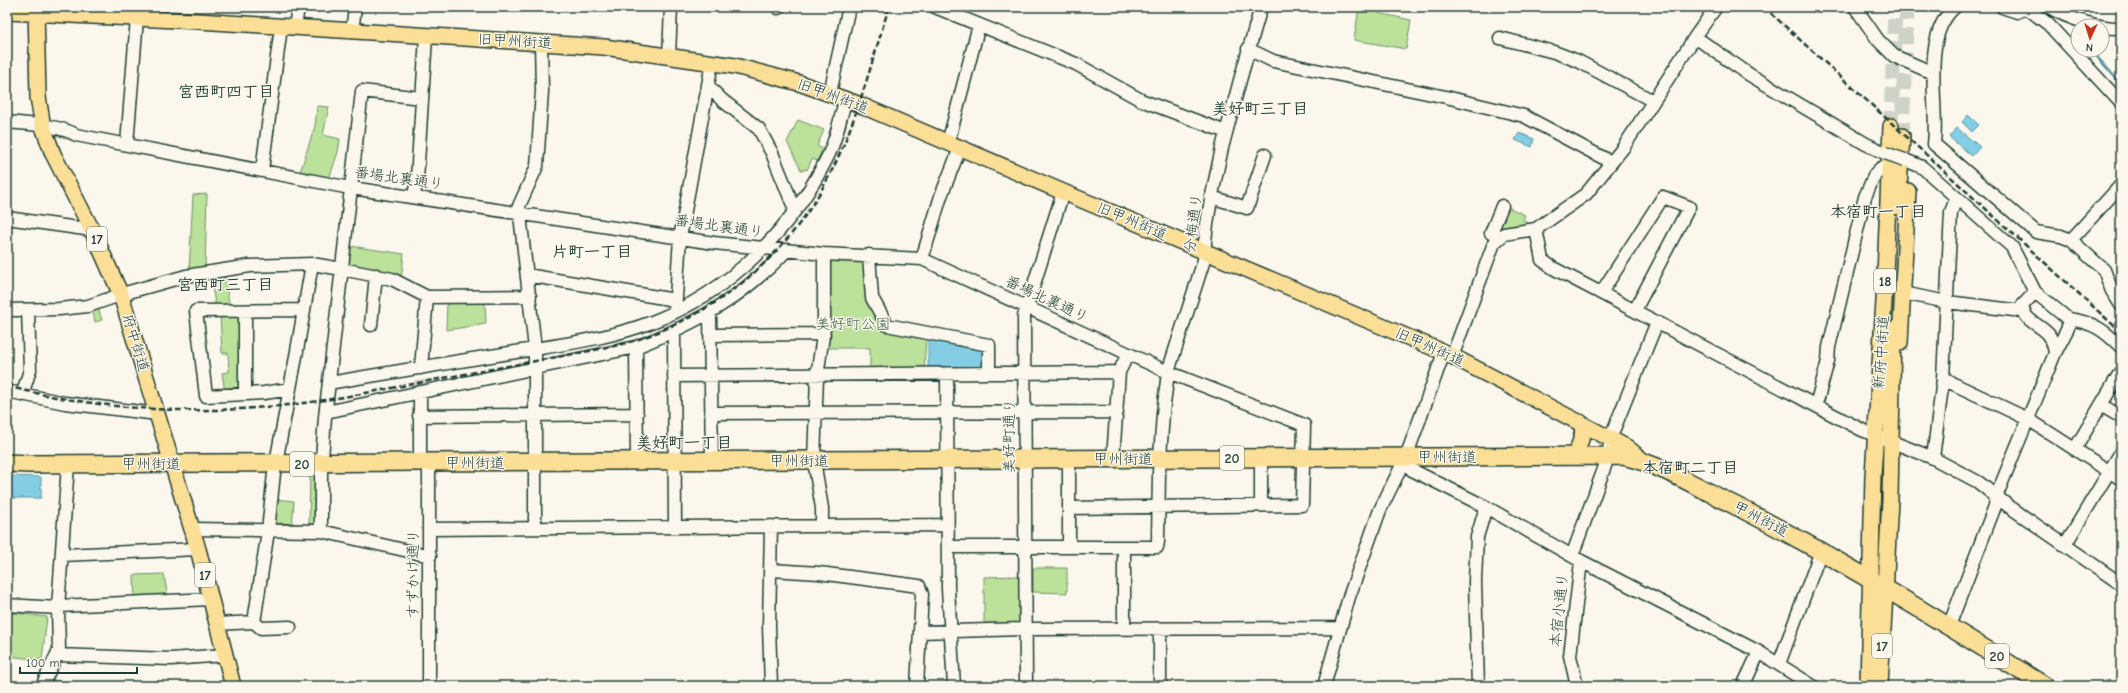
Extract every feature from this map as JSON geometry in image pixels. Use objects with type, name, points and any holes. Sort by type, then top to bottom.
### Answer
[{"type":"highway","name":"20","points":[[1582,455],[1610,447]]},
{"type":"highway","name":"甲州街道","points":[[1610,447],[1647,463],[1750,514],[1878,584]]},
{"type":"highway","name":"甲州街道","points":[[7,463],[536,463],[1582,455]]},
{"type":"highway","name":"20","points":[[1878,584],[1911,602],[2045,686]]},
{"type":"main road","name":"旧甲州街道","points":[[7,12],[36,10],[426,37],[541,42],[604,47],[742,68],[846,99],[1448,354],[1580,422],[1595,431],[1610,447]]},
{"type":"main road","name":"府中街道","points":[[36,10],[38,96],[43,127],[53,154],[92,230],[122,295],[174,464],[233,686]]},
{"type":"main road","name":"新府中街道","points":[[1896,131],[1892,341],[1893,374],[1887,552],[1878,584],[1871,554],[1875,436],[1896,131]]},
{"type":"main road","points":[[1878,408],[1874,359],[1883,158]]},
{"type":"main road","points":[[1893,374],[1900,343],[1907,161]]},
{"type":"main road","points":[[1580,422],[1583,433],[1582,455]]},
{"type":"main road","name":"17","points":[[1878,584],[1885,606],[1880,686]]},
{"type":"main road","name":"17","points":[[1868,686],[1870,610],[1878,584]]},
{"type":"street","points":[[262,170],[288,28],[298,7]]},
{"type":"street","points":[[352,32],[355,7]]},
{"type":"street","points":[[669,57],[671,7]]},
{"type":"street","points":[[830,93],[849,7]]},
{"type":"street","points":[[935,7],[1076,64],[1141,100],[1226,132]]},
{"type":"street","name":"分梅通り","points":[[1124,547],[1157,547],[1160,458],[1168,372],[1204,260],[1204,241],[1211,197],[1248,48],[1261,7]]},
{"type":"street","points":[[1502,206],[1491,233],[1500,236],[1536,230],[1586,194],[1623,148],[1716,7]]},
{"type":"street","points":[[1854,7],[1878,40],[1894,56],[1933,73]]},
{"type":"street","points":[[1955,7],[1943,23],[1936,41],[1933,73],[1936,108],[1934,144],[2036,232],[2061,236],[2071,240],[2104,270],[2112,291],[2121,305]]},
{"type":"street","points":[[2002,7],[2017,12],[2027,8],[2048,24],[2121,103]]},
{"type":"street","points":[[2049,7],[2061,15],[2108,27],[2121,28]]},
{"type":"street","points":[[127,144],[137,18]]},
{"type":"street","points":[[922,259],[941,196],[954,145],[979,25]]},
{"type":"street","points":[[414,196],[417,179],[426,37]]},
{"type":"street","points":[[1695,37],[1750,75],[1883,158],[1907,161],[1922,167],[1956,199],[2012,247],[2034,292],[2068,324]]},
{"type":"street","points":[[1500,38],[1578,60],[1653,101]]},
{"type":"street","points":[[535,528],[536,367],[530,296],[520,212],[521,201],[537,166],[542,91],[541,42]]},
{"type":"street","points":[[1248,48],[1273,60],[1446,97],[1524,116],[1611,162]]},
{"type":"street","points":[[675,312],[680,238],[712,63]]},
{"type":"street","points":[[708,86],[722,100],[759,129],[772,153],[795,210]]},
{"type":"street","points":[[321,531],[321,464],[362,92],[421,98]]},
{"type":"street","points":[[329,383],[535,349],[564,346],[609,336],[653,322],[675,312],[723,283],[763,248],[795,210],[829,153],[846,99]]},
{"type":"street","name":"番場北裏通り","points":[[7,122],[72,132],[76,135],[352,188],[520,212],[680,238],[786,251],[922,259],[1025,308],[1168,372],[1304,425],[1304,457]]},
{"type":"street","points":[[1211,197],[1247,208],[1265,155]]},
{"type":"street","points":[[1816,405],[1828,361],[1829,347],[1865,197],[1883,158]]},
{"type":"street","points":[[2071,240],[2121,185]]},
{"type":"street","name":"美好町通り","points":[[1026,686],[1024,412],[1025,308],[1063,192]]},
{"type":"street","points":[[1601,293],[1663,197],[1689,207],[1635,310]]},
{"type":"street","points":[[1933,458],[1943,379],[1950,212],[1956,199]]},
{"type":"street","points":[[7,218],[92,230]]},
{"type":"street","points":[[1536,230],[1542,260],[1601,293],[1875,436],[1933,458],[1978,482],[1996,497],[2121,584]]},
{"type":"street","points":[[1324,686],[1340,628],[1380,510],[1406,457],[1442,358],[1455,349],[1494,242],[1500,236]]},
{"type":"street","points":[[326,412],[636,347],[674,332],[710,314],[751,284],[786,251]]},
{"type":"street","points":[[822,526],[822,508],[814,461],[817,376],[824,334],[824,254]]},
{"type":"street","points":[[868,255],[872,298],[887,325],[989,345],[989,373]]},
{"type":"street","points":[[254,622],[268,531],[275,464],[312,264]]},
{"type":"street","points":[[7,310],[88,306],[186,276],[250,266],[312,264],[342,268],[392,279],[427,297],[530,296]]},
{"type":"street","points":[[371,325],[376,275]]},
{"type":"street","points":[[527,275],[676,300]]},
{"type":"street","points":[[2034,292],[2022,306],[2022,311],[2025,316],[2049,336],[2055,353]]},
{"type":"street","points":[[1903,293],[1947,302],[2022,311]]},
{"type":"street","points":[[421,368],[427,297]]},
{"type":"street","points":[[22,395],[30,370],[28,310]]},
{"type":"street","points":[[290,389],[245,394],[206,396],[196,311],[304,310]]},
{"type":"street","points":[[245,311],[245,394]]},
{"type":"street","points":[[710,314],[712,462]]},
{"type":"street","points":[[2049,336],[2058,335],[2068,324],[2085,321],[2108,334],[2121,346]]},
{"type":"street","name":"本宿小通り","points":[[1577,686],[1570,656],[1576,559],[1610,447],[1657,322]]},
{"type":"street","points":[[1949,626],[1995,506],[1996,497],[2068,324]]},
{"type":"street","points":[[674,332],[675,527]]},
{"type":"street","points":[[711,334],[824,334]]},
{"type":"street","points":[[636,347],[637,462]]},
{"type":"street","points":[[1113,459],[1119,372],[1128,354]]},
{"type":"street","points":[[2075,449],[2121,371]]},
{"type":"street","points":[[674,376],[817,376],[1119,372]]},
{"type":"street","points":[[947,374],[948,589],[954,686]]},
{"type":"street","points":[[1943,379],[2028,419],[2121,479]]},
{"type":"street","points":[[7,391],[79,405],[158,414]]},
{"type":"street","name":"すずかけ通り","points":[[420,392],[420,416],[430,556],[429,686]]},
{"type":"street","points":[[2101,405],[2121,417]]},
{"type":"street","points":[[711,413],[1117,412]]},
{"type":"street","points":[[420,416],[636,414]]},
{"type":"street","points":[[2065,545],[2121,452]]},
{"type":"street","points":[[1069,508],[1302,505],[1304,457]]},
{"type":"street","points":[[1406,457],[1412,470],[1486,507],[1576,559],[1759,652],[1813,686]]},
{"type":"street","points":[[1261,458],[1261,505]]},
{"type":"street","points":[[1069,459],[1069,547]]},
{"type":"street","points":[[42,686],[57,655],[60,636],[58,607],[68,464]]},
{"type":"street","points":[[1478,686],[1475,581],[1477,537],[1486,507]]},
{"type":"street","points":[[429,529],[947,525]]},
{"type":"street","points":[[771,526],[769,626],[771,686]]},
{"type":"street","points":[[192,529],[321,531],[430,556]]},
{"type":"street","points":[[948,547],[1124,547],[1124,628]]},
{"type":"street","points":[[62,555],[198,550]]},
{"type":"street","points":[[1779,664],[1821,552]]},
{"type":"street","points":[[771,570],[818,573],[919,586],[922,594],[917,686]]},
{"type":"street","points":[[7,605],[58,607],[211,599]]},
{"type":"street","points":[[217,624],[254,622],[261,628],[290,627]]},
{"type":"street","points":[[920,632],[951,630],[1124,628],[1340,628]]},
{"type":"street","points":[[1160,629],[1160,686]]},
{"type":"street","points":[[1743,686],[1759,652]]},
{"type":"street","points":[[57,655],[171,659],[225,655]]},
{"type":"green space","points":[[1359,7],[1378,7],[1378,13],[1411,20],[1406,49],[1354,40]]},
{"type":"green space","points":[[317,106],[329,107],[323,135],[340,139],[338,152],[329,179],[300,172],[315,126]]},
{"type":"green space","points":[[798,120],[824,130],[817,146],[823,149],[817,161],[812,159],[807,170],[804,169],[803,171],[801,170],[787,142]]},
{"type":"green space","points":[[207,194],[205,269],[189,272],[193,195]]},
{"type":"green space","points":[[1505,206],[1525,215],[1523,220],[1535,227],[1494,232]]},
{"type":"green space","points":[[350,246],[404,254],[401,280],[347,266]]},
{"type":"green space","name":"美好町公園","points":[[830,258],[864,260],[863,271],[867,296],[885,328],[926,338],[924,370],[870,371],[870,348],[825,348],[830,282]]},
{"type":"green space","points":[[224,273],[230,308],[216,309],[210,275]]},
{"type":"green space","points":[[447,302],[485,303],[486,324],[446,330]]},
{"type":"green space","points":[[98,307],[102,320],[95,322],[92,308]]},
{"type":"green space","points":[[220,314],[242,314],[243,391],[225,393],[222,373],[229,372],[228,353],[222,353]]},
{"type":"green space","points":[[310,474],[318,475],[318,528],[309,528]]},
{"type":"green space","points":[[274,499],[294,501],[292,528],[273,528]]},
{"type":"green space","points":[[1033,568],[1067,568],[1067,593],[1033,592]]},
{"type":"green space","points":[[164,574],[168,599],[135,601],[134,575]]},
{"type":"green space","points":[[1020,576],[1020,622],[1017,626],[984,626],[984,577]]},
{"type":"green space","points":[[7,612],[47,617],[42,660],[7,656]]},
{"type":"green space","points":[[49,679],[82,686],[45,686]]},
{"type":"water","points":[[1968,115],[1979,125],[1972,132],[1962,122]]},
{"type":"water","points":[[1957,128],[1980,147],[1972,156],[1949,137]]},
{"type":"water","points":[[1519,133],[1534,139],[1532,147],[1515,140]]},
{"type":"water","points":[[928,338],[986,348],[986,370],[928,371]]},
{"type":"water","points":[[7,476],[41,477],[41,498],[7,498]]},
{"type":"waterway","points":[[2098,58],[2121,84]]},
{"type":"tunnel","points":[[1891,126],[1895,7]]},
{"type":"tunnel","points":[[1902,136],[1907,7]]},
{"type":"tunnel","points":[[420,392],[421,368]]},
{"type":"railway","points":[[7,386],[70,400],[135,408],[201,410],[286,405],[325,400],[610,347],[644,337],[677,324],[708,307],[737,286],[764,263],[788,237],[810,209],[828,178],[847,137],[889,7]]},
{"type":"railway","points":[[1764,7],[2121,332]]},
{"type":"district","name":"宮西町四丁目","points":[[226,91]]},
{"type":"district","name":"美好町三丁目","points":[[1260,108]]},
{"type":"district","name":"本宿町一丁目","points":[[1878,211]]},
{"type":"district","name":"片町一丁目","points":[[592,251]]},
{"type":"district","name":"宮西町三丁目","points":[[225,284]]},
{"type":"district","name":"美好町一丁目","points":[[684,442]]},
{"type":"district","name":"本宿町二丁目","points":[[1690,467]]}]
